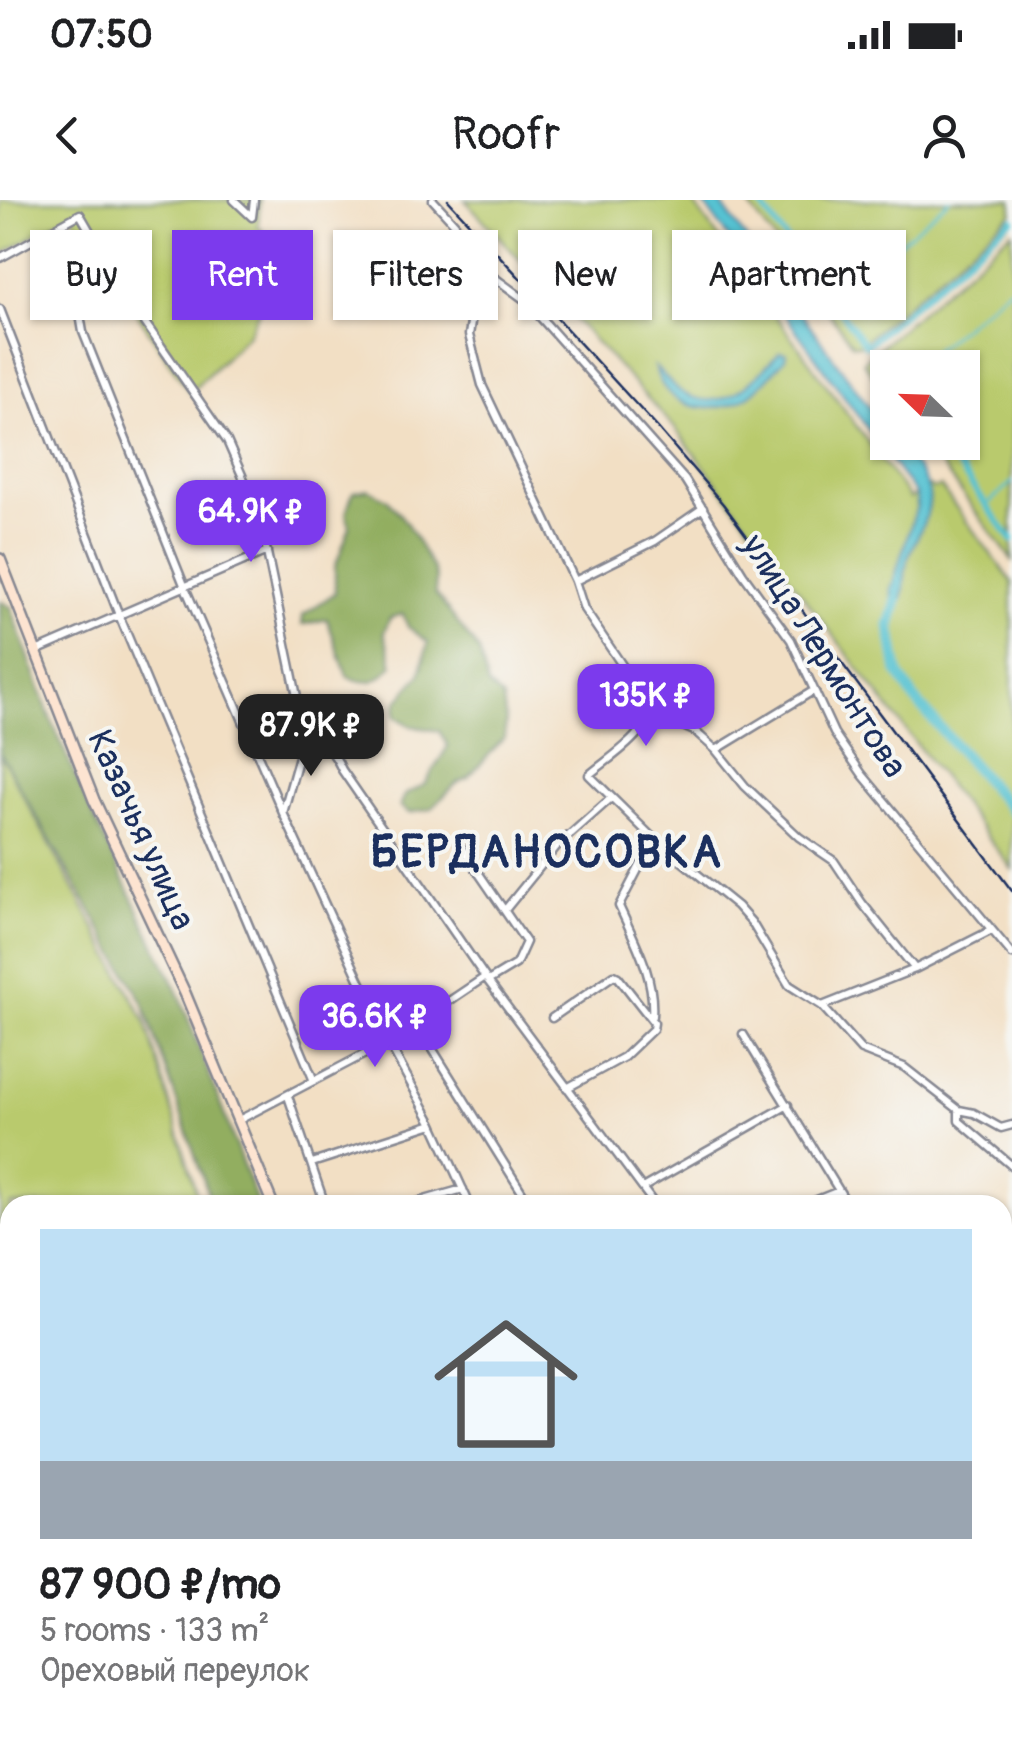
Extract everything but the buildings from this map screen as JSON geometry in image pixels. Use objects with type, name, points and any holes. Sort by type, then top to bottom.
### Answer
[{"type":"main road","name":"Казачья улица","points":[[0,559],[94,800],[184,993],[269,1195]]},
{"type":"street","points":[[234,200],[252,218],[254,200]]},
{"type":"street","points":[[433,200],[457,230]]},
{"type":"street","points":[[50,230],[80,214],[89,230]]},
{"type":"street","points":[[0,258],[30,241]]},
{"type":"street","name":"улица Лермонтова","points":[[498,280],[526,300],[675,467],[743,574],[791,640],[834,733],[862,774],[1012,954]]},
{"type":"street","points":[[0,309],[119,615],[314,1081]]},
{"type":"street","points":[[82,320],[83,332],[184,585],[283,814],[388,1042],[433,1124],[466,1195]]},
{"type":"street","points":[[143,320],[227,441],[260,514],[305,735],[283,814]]},
{"type":"street","points":[[470,320],[471,347],[482,385],[576,581],[584,608],[648,702],[663,716],[696,732],[799,837],[834,861],[862,904],[915,969]]},
{"type":"street","points":[[576,581],[654,541],[703,508]]},
{"type":"street","points":[[36,651],[267,551]]},
{"type":"street","points":[[716,750],[812,691]]},
{"type":"street","points":[[648,702],[650,717],[646,725],[588,774],[654,839],[737,906],[752,923],[789,985],[822,1006],[861,1050],[904,1067],[959,1110],[974,1113],[1001,1128],[1012,1126]]},
{"type":"street","points":[[305,735],[333,750],[342,770],[487,979],[649,1195]]},
{"type":"street","points":[[505,910],[556,848],[610,799]]},
{"type":"street","points":[[566,1088],[624,1057],[654,1030],[654,995],[620,906],[654,839]]},
{"type":"street","points":[[239,1120],[388,1042],[516,964],[526,942],[520,929],[458,843]]},
{"type":"street","points":[[822,1006],[915,969],[992,930]]},
{"type":"street","points":[[552,1018],[614,975],[652,1017]]},
{"type":"street","points":[[416,1024],[524,1195]]},
{"type":"street","points":[[743,1034],[842,1195]]},
{"type":"street","points":[[288,1096],[322,1195]]},
{"type":"street","points":[[644,1186],[788,1105]]},
{"type":"street","points":[[959,1110],[960,1121],[1012,1166]]},
{"type":"street","points":[[312,1163],[433,1124]]},
{"type":"street","points":[[442,1195],[463,1189]]},
{"type":"street","points":[[829,1195],[839,1191]]},
{"type":"green space","points":[[0,200],[260,200],[258,226],[262,230],[172,230],[172,320],[255,320],[248,334],[190,393],[141,320],[152,320],[152,230],[82,230],[71,214],[43,230],[30,230],[30,238],[0,255]]},
{"type":"green space","points":[[465,200],[691,200],[713,230],[672,230],[672,320],[779,320],[870,444],[870,460],[881,460],[910,499],[927,485],[934,489],[940,486],[1012,582],[1012,869],[674,427],[575,320],[652,320],[652,230],[518,230],[518,258],[498,236],[498,230],[493,230]]},
{"type":"green space","points":[[745,200],[1012,200],[1012,213],[906,305],[906,230],[767,230]]},
{"type":"green space","points":[[1012,231],[1012,560],[937,460],[980,460],[980,350],[877,350]]},
{"type":"green space","points":[[834,320],[889,320],[860,345],[852,344]]},
{"type":"green space","points":[[368,489],[387,499],[406,522],[433,569],[435,593],[479,651],[488,685],[503,699],[504,738],[468,778],[457,783],[431,809],[409,813],[400,806],[405,795],[425,784],[448,746],[439,731],[411,726],[395,716],[397,702],[420,675],[428,642],[408,627],[403,614],[390,618],[384,632],[393,665],[378,679],[367,682],[347,676],[327,619],[302,625],[303,615],[335,593],[335,567],[350,527],[346,513],[353,492]]},
{"type":"green space","points":[[0,601],[11,607],[48,712],[88,806],[179,994],[254,1195],[209,1195],[143,1002],[0,753]]},
{"type":"green space","points":[[0,753],[145,1020],[197,1195],[0,1195]]},
{"type":"water","points":[[701,200],[718,200],[740,230],[723,230]]},
{"type":"water","points":[[788,320],[806,320],[870,408],[870,432]]},
{"type":"water","points":[[780,352],[786,353],[785,359],[756,390],[718,407],[691,406],[679,401],[660,381],[655,367],[685,394],[714,400],[750,383]]},
{"type":"water","points":[[890,460],[909,460],[926,483],[929,497],[923,524],[908,558],[902,600],[895,611],[891,589],[917,506],[916,495]]},
{"type":"waterway","points":[[757,200],[866,346],[1012,219]]},
{"type":"waterway","points":[[906,237],[949,200]]},
{"type":"waterway","points":[[935,350],[1012,286]]},
{"type":"waterway","points":[[953,460],[1012,540]]},
{"type":"waterway","points":[[987,505],[1012,482]]},
{"type":"waterway","points":[[897,600],[890,626],[898,672],[913,697],[1012,811]]},
{"type":"railway","points":[[448,200],[723,504],[1012,891]]},
{"type":"district","name":"БЕРДАНОСОВКА","points":[[547,853]]}]
